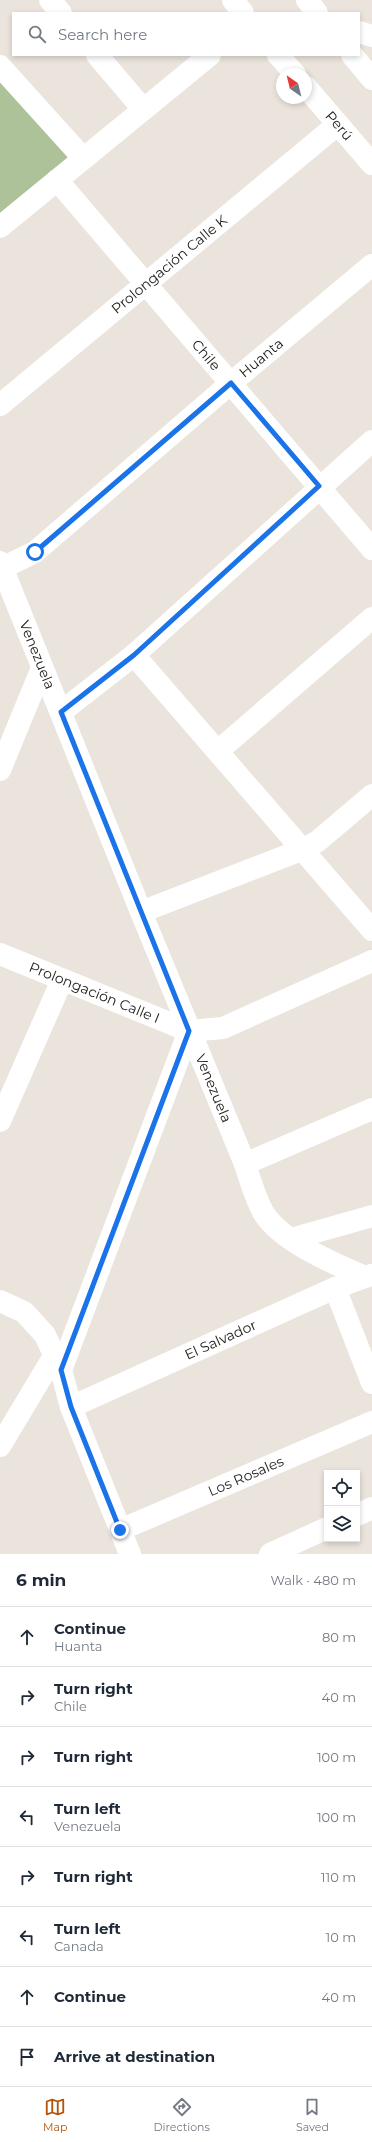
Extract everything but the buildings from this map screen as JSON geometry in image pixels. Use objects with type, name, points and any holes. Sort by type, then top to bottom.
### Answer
[{"type":"street","points":[[50,0],[60,12]]},
{"type":"street","points":[[233,0],[242,12]]},
{"type":"street","points":[[307,0],[316,12]]},
{"type":"street","points":[[360,32],[372,36]]},
{"type":"street","points":[[97,56],[143,109]]},
{"type":"street","points":[[0,227],[209,56]]},
{"type":"street","points":[[279,56],[290,68]]},
{"type":"street","points":[[353,56],[372,79]]},
{"type":"street","points":[[0,66],[83,158]]},
{"type":"street","name":"Perú","points":[[312,94],[372,164]]},
{"type":"street","name":"Prolongación Calle K","points":[[0,405],[338,124]]},
{"type":"street","name":"Chile","points":[[57,180],[372,549]]},
{"type":"street","name":"Huanta","points":[[1,566],[35,552],[231,383],[372,265]]},
{"type":"street","points":[[61,712],[134,655],[319,486],[372,441]]},
{"type":"street","name":"Venezuela","points":[[1,566],[189,1031],[245,1164],[256,1198],[264,1214],[276,1228],[291,1239],[334,1265],[368,1276]]},
{"type":"street","points":[[218,752],[372,618]]},
{"type":"street","points":[[134,655],[304,849],[372,930]]},
{"type":"street","points":[[0,770],[42,668]]},
{"type":"street","points":[[141,912],[304,849],[318,841],[372,795]]},
{"type":"street","name":"Prolongación Calle I","points":[[0,954],[189,1031]]},
{"type":"street","points":[[0,1446],[58,1363],[189,1031],[223,1028],[372,961]]},
{"type":"street","points":[[0,1121],[62,980]]},
{"type":"street","points":[[245,1164],[372,1109]]},
{"type":"street","points":[[291,1239],[372,1216]]},
{"type":"street","name":"El Salvador","points":[[71,1407],[335,1288],[368,1276]]},
{"type":"street","points":[[335,1288],[372,1383]]},
{"type":"street","points":[[0,1301],[24,1312],[45,1335],[58,1363],[71,1407],[130,1554]]},
{"type":"street","name":"Los Rosales","points":[[120,1530],[372,1422]]},
{"type":"street","points":[[360,1514],[372,1508]]},
{"type":"street","points":[[270,1554],[324,1529]]},
{"type":"green space","points":[[0,73],[65,149],[68,161],[0,220]]},
{"type":"route","points":[[35,552],[231,383],[319,486],[134,655],[61,712],[189,1031],[61,1370],[71,1407],[120,1530]]}]
